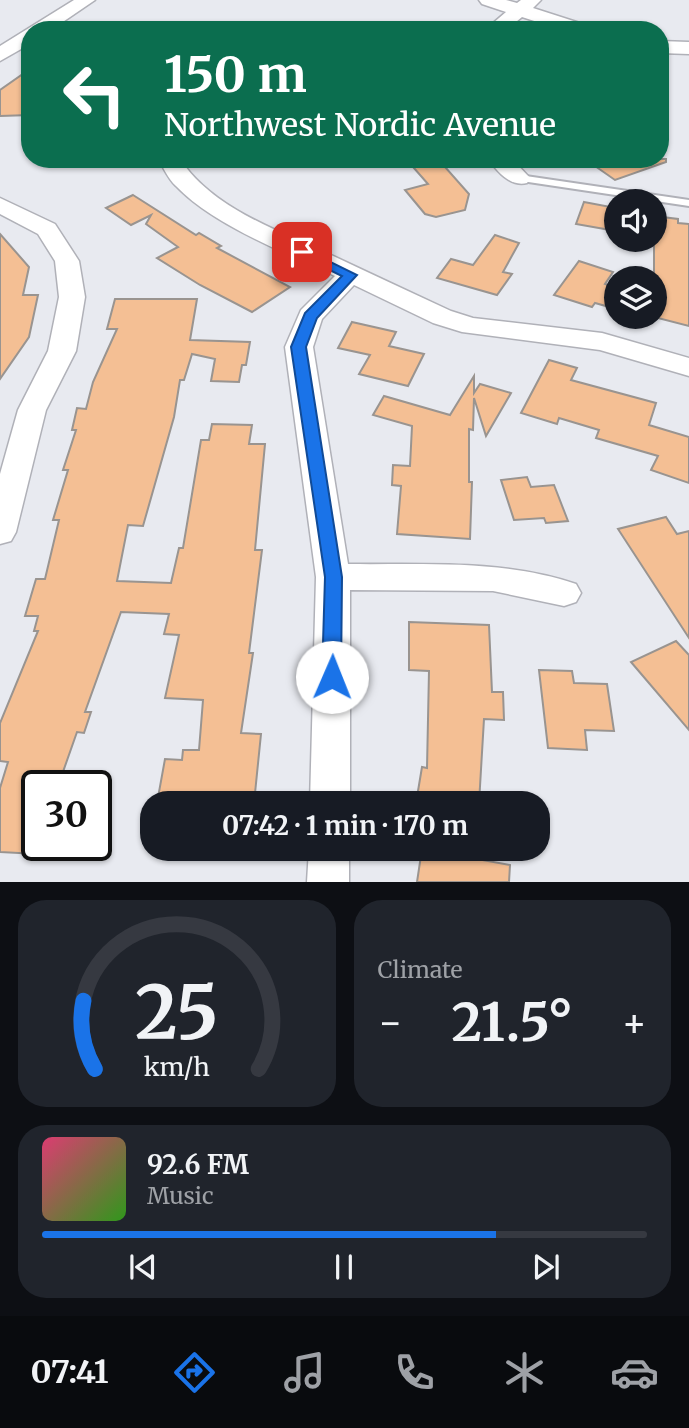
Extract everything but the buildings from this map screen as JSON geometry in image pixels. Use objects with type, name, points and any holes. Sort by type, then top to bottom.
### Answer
[{"type":"street","points":[[52,21],[86,0]]},
{"type":"street","points":[[488,0],[525,4],[562,21]]},
{"type":"street","points":[[505,21],[525,4]]},
{"type":"street","points":[[0,29],[21,33]]},
{"type":"street","points":[[0,55],[21,41]]},
{"type":"street","points":[[669,47],[689,48]]},
{"type":"street","points":[[175,168],[183,181],[206,201],[253,228],[442,317],[471,326],[602,342],[689,367]]},
{"type":"street","points":[[508,168],[519,178]]},
{"type":"street","points":[[0,205],[47,229],[67,261],[72,297],[62,351],[32,411],[0,532]]},
{"type":"street","points":[[330,791],[334,577],[299,347],[310,316],[350,275]]},
{"type":"street","points":[[334,577],[493,578],[564,593]]},
{"type":"street","points":[[328,882],[329,861]]},
{"type":"lane","points":[[519,178],[688,201]]},
{"type":"route","points":[[302,252],[350,275],[310,316],[299,347],[334,577],[332,677]]}]
